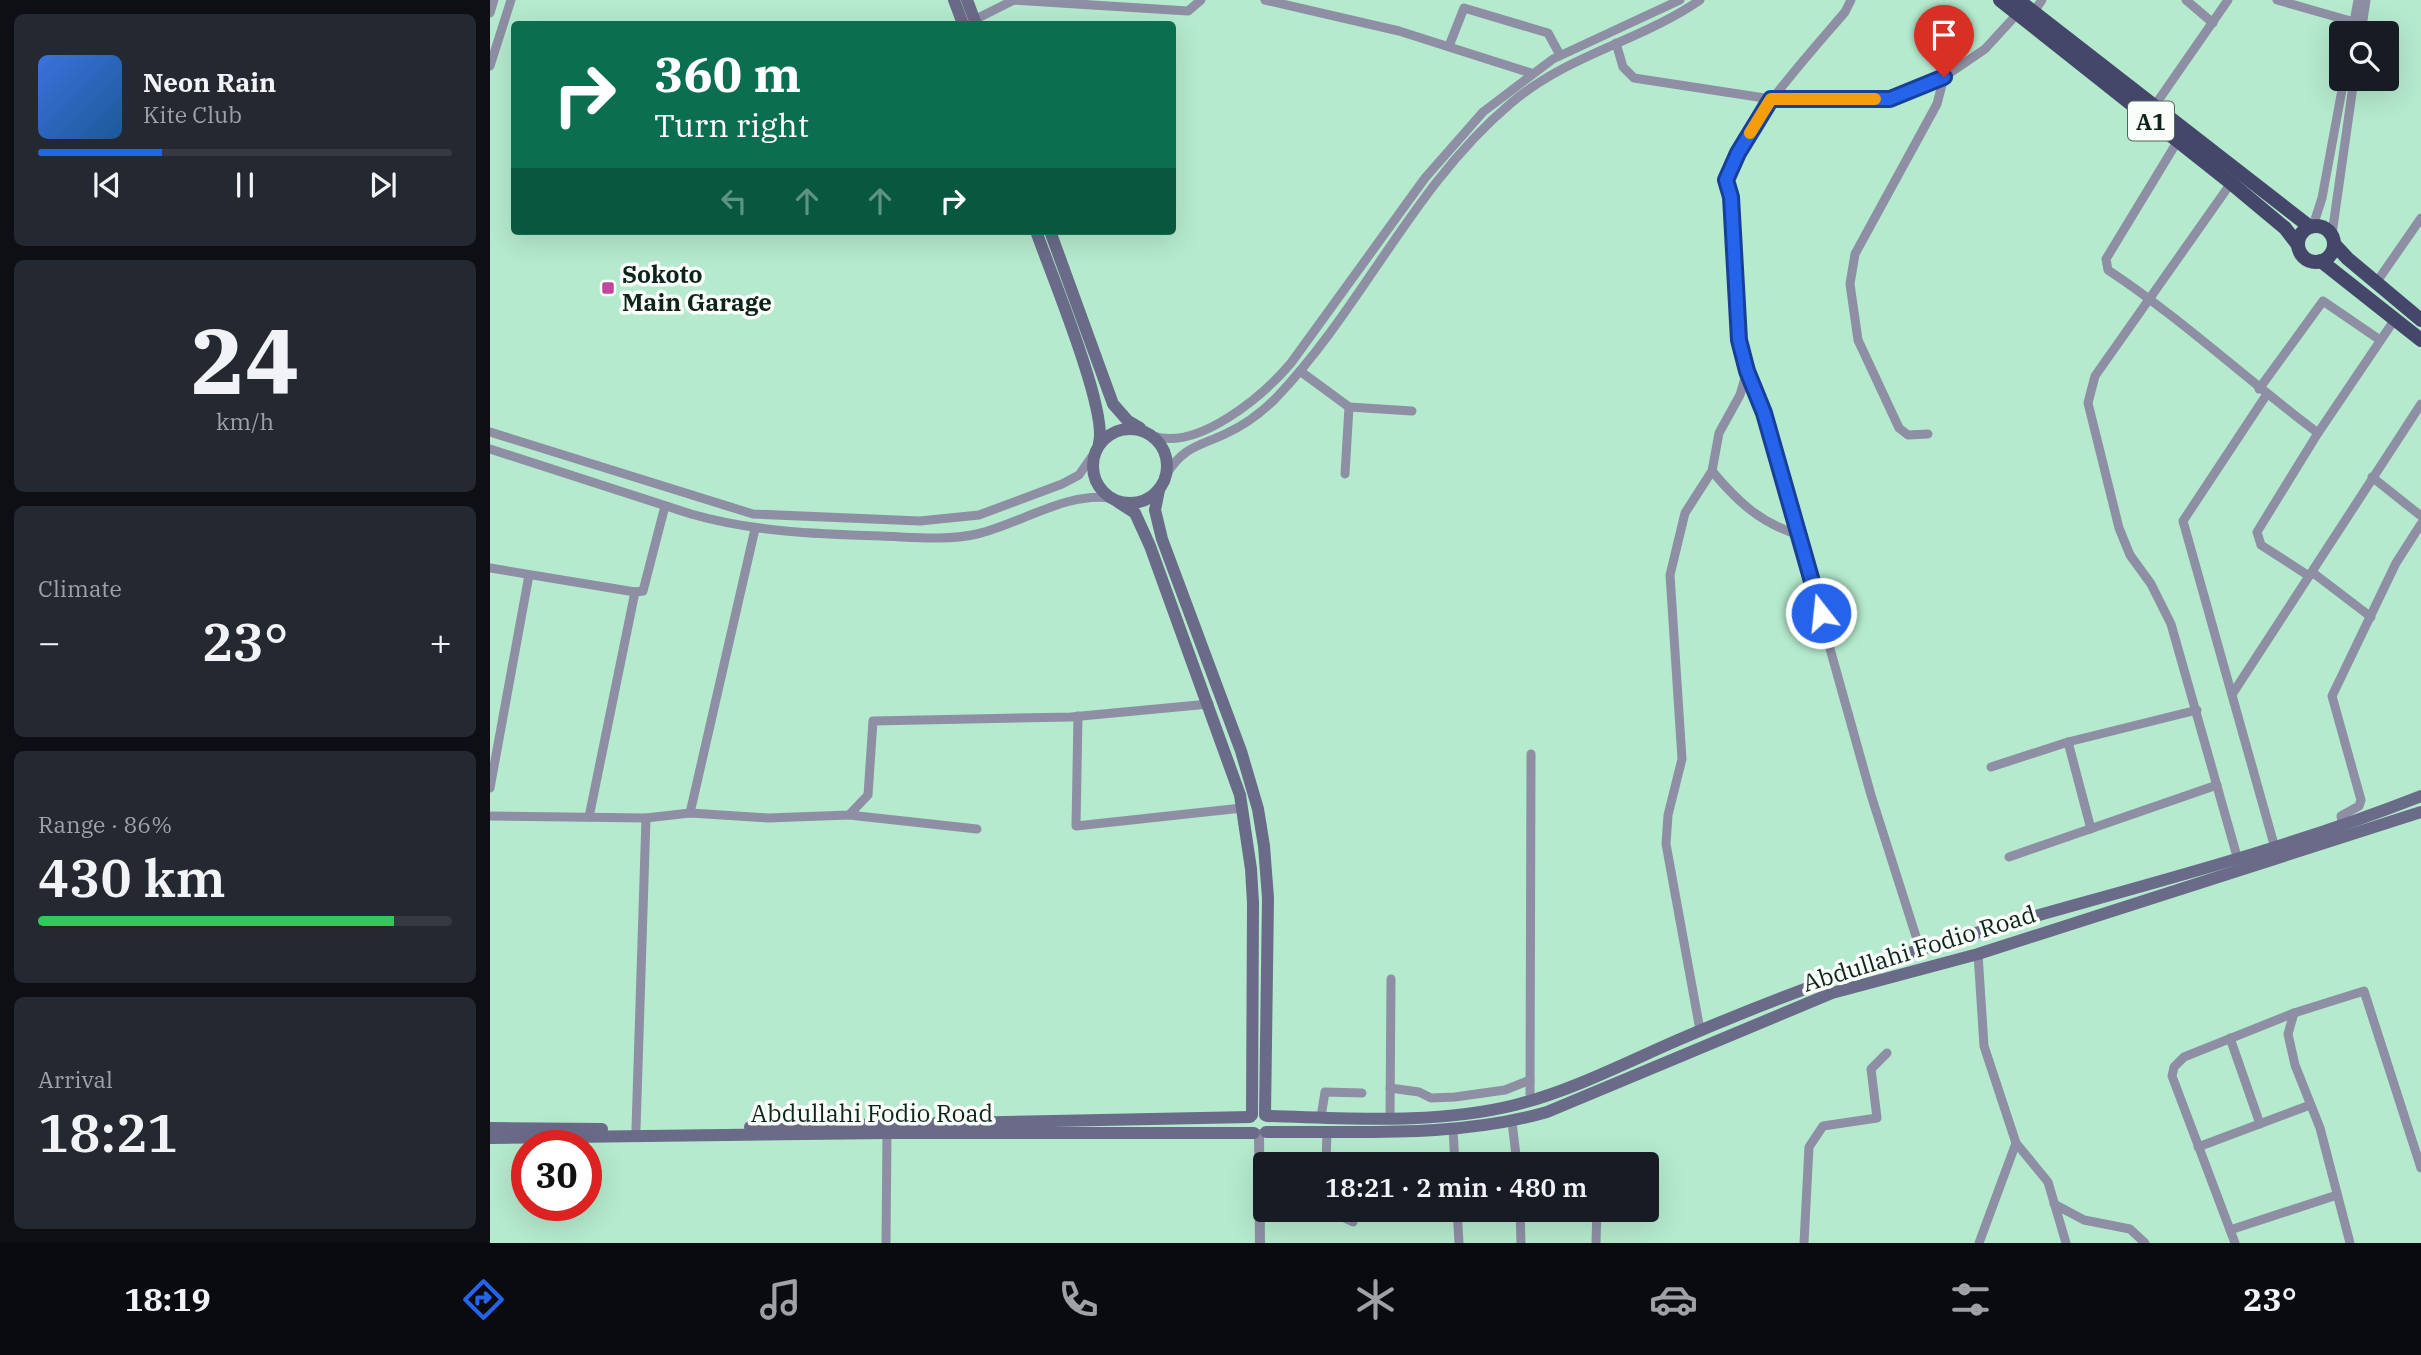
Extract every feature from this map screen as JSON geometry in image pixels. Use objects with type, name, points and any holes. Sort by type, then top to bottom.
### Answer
[{"type":"highway","name":"A1","points":[[2000,0],[2034,13],[2153,108],[2311,226]]},
{"type":"highway","name":"A1","points":[[2018,7],[2177,142],[2285,228],[2298,245]]},
{"type":"highway","points":[[2421,320],[2376,283],[2323,227],[2311,226],[2301,234],[2298,245],[2308,260],[2321,261],[2421,340]]},
{"type":"highway","points":[[2321,261],[2331,255],[2333,239]]},
{"type":"main road","points":[[954,0],[970,21]]},
{"type":"main road","points":[[967,0],[971,21]]},
{"type":"main road","points":[[1037,235],[1095,398],[1102,430],[1094,478],[1114,500],[1135,513],[1144,531],[1229,758],[1242,808],[1253,903],[1259,1116]]},
{"type":"main road","points":[[1051,235],[1113,404],[1128,421],[1150,434],[1166,453],[1166,475],[1159,490],[1155,510],[1162,539],[1241,751],[1262,834],[1268,898],[1259,1116],[1248,1126],[1259,1133],[1270,1123],[1259,1116]]},
{"type":"main road","points":[[1097,449],[1114,432],[1136,429],[1150,434]]},
{"type":"main road","points":[[1114,500],[1140,502],[1159,490]]},
{"type":"main road","name":"Abdullahi Fodio Road","points":[[490,1128],[636,1129],[1259,1116],[1429,1119],[1473,1114],[1566,1088],[1700,1030],[1920,949],[2238,860],[2343,827],[2421,796]]},
{"type":"main road","name":"Abdullahi Fodio Road","points":[[490,1138],[887,1133],[1259,1133],[1454,1129],[1512,1122],[1547,1112],[1832,993],[1978,954],[2421,812]]},
{"type":"street","points":[[490,13],[494,0]]},
{"type":"street","points":[[490,66],[511,0]]},
{"type":"street","points":[[975,21],[1014,0],[1188,11],[1201,0]]},
{"type":"street","points":[[1265,0],[1450,46],[1531,73]]},
{"type":"street","points":[[1150,434],[1172,440],[1184,437],[1234,415],[1269,388],[1291,363],[1447,151],[1483,112],[1531,73],[1560,55],[1680,0]]},
{"type":"street","points":[[1166,475],[1188,449],[1224,435],[1262,412],[1300,370],[1434,185],[1472,139],[1511,102],[1549,74],[1663,22],[1700,0]]},
{"type":"street","points":[[1851,0],[1845,12],[1771,99],[1738,153],[1726,180],[1731,197],[1739,340],[1747,371],[1764,413],[1871,795],[1920,949]]},
{"type":"street","points":[[2034,13],[2042,0]]},
{"type":"street","points":[[2186,0],[2213,23]]},
{"type":"street","points":[[2153,108],[2228,0]]},
{"type":"street","points":[[2277,0],[2350,21]]},
{"type":"street","points":[[2354,21],[2358,0]]},
{"type":"street","points":[[2363,21],[2366,0]]},
{"type":"street","points":[[1616,43],[1623,67],[1634,78],[1771,99],[1890,99],[1944,77],[1985,49],[2018,7]]},
{"type":"street","points":[[1450,46],[1464,8],[1548,33],[1560,55]]},
{"type":"street","points":[[1928,434],[1908,435],[1899,428],[1858,340],[1850,284],[1855,254],[1937,104],[1944,77]]},
{"type":"street","points":[[2311,226],[2322,198],[2342,91]]},
{"type":"street","points":[[2333,239],[2352,91]]},
{"type":"street","points":[[2177,142],[2106,259],[2108,270],[2150,298],[2263,392],[2318,433]]},
{"type":"street","points":[[2231,183],[2095,376],[2088,403],[2123,542],[2160,599],[2197,710],[2238,860]]},
{"type":"street","points":[[2376,283],[2421,218]]},
{"type":"street","points":[[2275,848],[2183,522],[2323,301],[2379,340]]},
{"type":"street","points":[[2371,617],[2310,574],[2261,545],[2257,533],[2318,433],[2395,319]]},
{"type":"street","points":[[1300,370],[1349,407],[1412,411]]},
{"type":"street","points":[[1700,1030],[1666,844],[1668,815],[1682,759],[1670,575],[1685,513],[1712,471],[1719,433],[1740,395],[1747,371]]},
{"type":"street","points":[[2233,693],[2421,404]]},
{"type":"street","points":[[1345,474],[1349,407]]},
{"type":"street","points":[[490,432],[753,514],[920,521],[979,515],[1062,484],[1079,475],[1097,449]]},
{"type":"street","points":[[490,449],[665,506],[755,529],[944,537],[977,534],[1085,499],[1114,500]]},
{"type":"street","points":[[1712,471],[1739,504],[1774,527],[1799,535]]},
{"type":"street","points":[[2372,477],[2421,516]]},
{"type":"street","points":[[490,568],[635,593],[643,591],[665,506]]},
{"type":"street","points":[[2343,827],[2341,816],[2358,806],[2361,800],[2332,696],[2402,553],[2421,524]]},
{"type":"street","points":[[690,813],[755,529]]},
{"type":"street","points":[[490,788],[529,575]]},
{"type":"street","points":[[589,817],[635,593]]},
{"type":"street","points":[[849,815],[868,795],[873,721],[1077,716],[1209,704]]},
{"type":"street","points":[[1991,767],[2068,742],[2197,710]]},
{"type":"street","points":[[1077,716],[1076,826],[1242,808]]},
{"type":"street","points":[[2068,742],[2091,829]]},
{"type":"street","points":[[1530,1100],[1531,754]]},
{"type":"street","points":[[2009,857],[2217,785]]},
{"type":"street","points":[[490,816],[646,818],[690,813],[768,818],[849,815],[977,829]]},
{"type":"street","points":[[636,1129],[646,818]]},
{"type":"street","points":[[1978,954],[1984,1046],[2016,1143],[2041,1170],[2066,1243]]},
{"type":"street","points":[[1390,1118],[1391,979]]},
{"type":"street","points":[[2235,1243],[2173,1081],[2173,1072],[2184,1057],[2230,1038],[2294,1013],[2364,991],[2421,1168]]},
{"type":"street","points":[[2294,1013],[2288,1034],[2295,1065],[2310,1105],[2350,1243]]},
{"type":"street","points":[[2230,1038],[2260,1124]]},
{"type":"street","points":[[1804,1243],[1809,1147],[1823,1126],[1877,1118],[1871,1069],[1887,1053]]},
{"type":"street","points":[[1390,1088],[1419,1092],[1431,1098],[1455,1097],[1505,1090],[1530,1080]]},
{"type":"street","points":[[1321,1117],[1325,1091],[1362,1093]]},
{"type":"street","points":[[2198,1147],[2310,1105]]},
{"type":"street","points":[[1512,1122],[1516,1152]]},
{"type":"street","points":[[1454,1129],[1455,1152]]},
{"type":"street","points":[[1326,1152],[1327,1131]]},
{"type":"street","points":[[886,1243],[887,1133]]},
{"type":"street","points":[[1259,1133],[1261,1243]]},
{"type":"street","points":[[1979,1243],[2016,1143]]},
{"type":"street","points":[[2230,1230],[2337,1195]]},
{"type":"street","points":[[2054,1204],[2084,1220],[2130,1229],[2146,1243]]},
{"type":"street","points":[[1458,1222],[1459,1243]]},
{"type":"street","points":[[1520,1222],[1521,1243]]},
{"type":"street","points":[[1595,1243],[1597,1222]]},
{"type":"slow traffic","points":[[1750,133],[1771,99],[1875,99]]},
{"type":"place","name":"Sokoto Main Garage","points":[[608,288]]},
{"type":"route","points":[[1821,613],[1764,413],[1747,371],[1739,340],[1731,197],[1726,180],[1738,153],[1771,99],[1890,99],[1944,77]]}]
